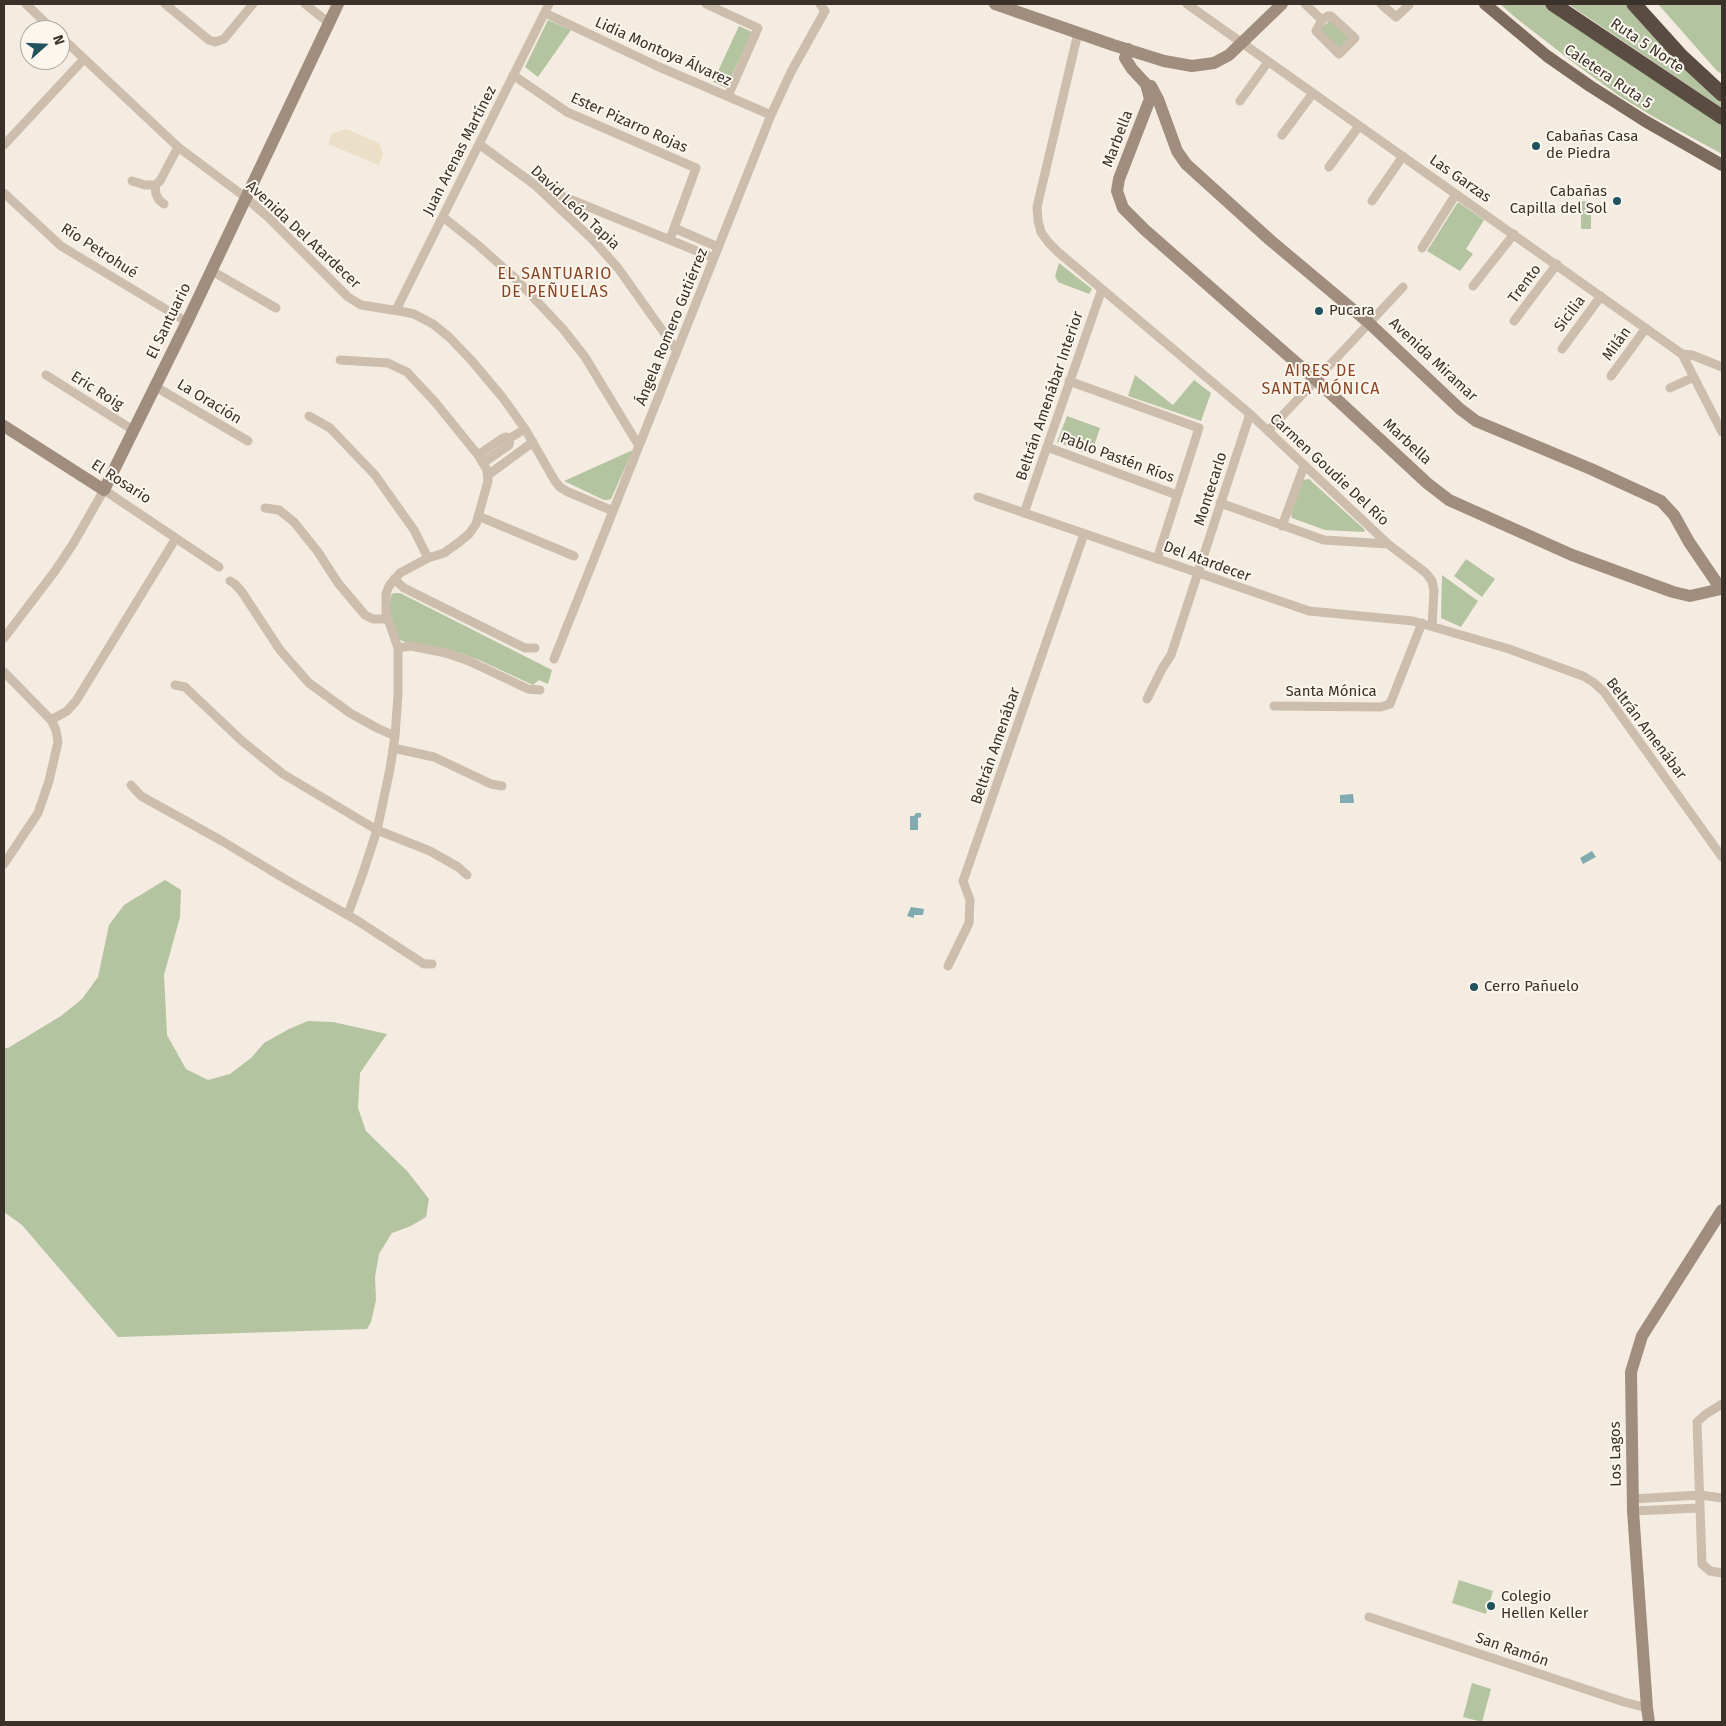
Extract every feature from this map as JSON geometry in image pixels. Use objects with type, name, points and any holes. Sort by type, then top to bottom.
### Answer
[{"type":"highway","name":"Ruta 5 Norte","points":[[1553,4],[1722,117]]},
{"type":"highway","name":"Ruta 5 Norte","points":[[1634,4],[1677,51],[1722,94]]},
{"type":"main road","name":"Caletera Ruta 5","points":[[1485,4],[1533,45],[1590,86],[1645,121],[1722,165]]},
{"type":"street","points":[[26,4],[43,20]]},
{"type":"street","points":[[167,4],[209,40],[217,42],[224,39],[254,4]]},
{"type":"street","points":[[306,4],[329,24]]},
{"type":"street","name":"El Santuario","points":[[4,638],[55,571],[104,490],[212,271],[338,4]]},
{"type":"street","name":"Juan Arenas Martínez","points":[[396,310],[549,4]]},
{"type":"street","points":[[706,4],[758,28],[728,96]]},
{"type":"street","points":[[995,4],[1176,64],[1198,66],[1208,65],[1224,58],[1242,44],[1282,4]]},
{"type":"street","name":"Las Garzas","points":[[1187,4],[1682,354],[1692,355],[1722,367]]},
{"type":"street","points":[[1305,4],[1322,20]]},
{"type":"street","points":[[1381,4],[1396,18],[1408,5]]},
{"type":"street","name":"Ángela Romero Gutiérrez","points":[[554,659],[771,115],[823,7]]},
{"type":"street","name":"Lidia Montoya Álvarez","points":[[544,13],[658,66],[771,115]]},
{"type":"street","points":[[1331,16],[1354,38],[1339,54],[1316,31],[1322,20],[1331,16]]},
{"type":"street","name":"Carmen Goudie Del Río","points":[[1078,33],[1037,207],[1041,232],[1058,252],[1250,414],[1388,544],[1426,573],[1432,581],[1434,590],[1432,626]]},
{"type":"street","name":"Avenida Del Atardecer","points":[[70,46],[178,147],[246,197],[292,239],[348,297],[355,302],[374,308],[396,310],[423,318],[449,336],[498,391],[525,429],[560,487],[613,511]]},
{"type":"street","name":"Marbella","points":[[1128,49],[1125,58],[1132,69],[1143,79],[1148,88],[1150,99],[1117,186],[1118,196],[1123,208],[1145,230],[1316,380],[1434,489],[1456,505],[1572,555],[1680,594],[1697,595],[1721,590]]},
{"type":"street","points":[[4,145],[84,59]]},
{"type":"street","points":[[1240,101],[1268,62]]},
{"type":"street","name":"Ester Pizarro Rojas","points":[[513,75],[566,112],[696,168],[670,239]]},
{"type":"street","name":"Avenida Miramar","points":[[1143,79],[1155,92],[1182,160],[1270,240],[1369,323],[1460,409],[1476,422],[1591,469],[1664,504],[1674,515],[1689,542],[1721,590]]},
{"type":"street","points":[[1282,135],[1313,94]]},
{"type":"street","points":[[1329,167],[1359,126]]},
{"type":"street","name":"David León Tapia","points":[[479,144],[535,185],[593,240],[618,268],[677,351]]},
{"type":"street","points":[[132,181],[145,185],[155,185],[160,182],[178,147]]},
{"type":"street","points":[[1372,201],[1403,156]]},
{"type":"street","points":[[155,185],[156,194],[164,204]]},
{"type":"street","points":[[535,185],[714,258]]},
{"type":"street","name":"Río Petrohué","points":[[4,193],[61,246],[187,322]]},
{"type":"street","points":[[1422,248],[1456,194]]},
{"type":"street","points":[[443,217],[516,279],[563,330],[585,357],[639,446]]},
{"type":"street","points":[[674,228],[718,247]]},
{"type":"street","points":[[1473,286],[1514,234]]},
{"type":"street","name":"Trento","points":[[1514,321],[1557,264]]},
{"type":"street","points":[[212,271],[276,308]]},
{"type":"street","points":[[1268,432],[1403,287]]},
{"type":"street","name":"Beltrán Amenábar Interior","points":[[1024,513],[1102,289]]},
{"type":"street","name":"Sicilia","points":[[1562,349],[1601,296]]},
{"type":"street","name":"Milán","points":[[1611,376],[1646,328]]},
{"type":"street","points":[[1682,354],[1722,432]]},
{"type":"street","points":[[340,360],[388,363],[407,372],[435,402],[481,459],[488,475],[487,490],[476,524],[458,544],[444,553],[407,568],[394,579],[386,594],[385,607],[387,619],[398,648],[399,672],[395,736],[377,830],[348,914]]},
{"type":"street","name":"Eric Roig","points":[[46,375],[133,430]]},
{"type":"street","points":[[1670,388],[1694,377]]},
{"type":"street","points":[[1070,381],[1199,428],[1157,559]]},
{"type":"street","name":"La Oración","points":[[156,387],[248,441]]},
{"type":"street","name":"Montecarlo","points":[[1147,699],[1162,669],[1172,655],[1250,414]]},
{"type":"street","points":[[309,416],[330,428],[375,475],[414,530],[428,558]]},
{"type":"street","name":"El Rosario","points":[[4,426],[219,567]]},
{"type":"street","points":[[481,459],[509,445],[510,438],[525,429]]},
{"type":"street","points":[[488,475],[533,442]]},
{"type":"street","name":"Pablo Pastén Ríos","points":[[1047,447],[1177,495]]},
{"type":"street","points":[[1282,526],[1304,466]]},
{"type":"street","name":"Del Atardecer","points":[[978,497],[1308,611],[1422,623],[1432,626]]},
{"type":"street","points":[[1220,503],[1324,540],[1388,544]]},
{"type":"street","points":[[265,508],[279,510],[294,522],[318,552],[338,583],[365,615],[373,619],[387,619]]},
{"type":"street","points":[[478,516],[574,556]]},
{"type":"street","name":"Beltrán Amenábar","points":[[948,966],[969,923],[970,900],[963,881],[1084,534]]},
{"type":"street","points":[[51,720],[67,711],[76,701],[176,538]]},
{"type":"street","points":[[394,579],[404,588],[525,648],[535,648]]},
{"type":"street","points":[[230,581],[242,592],[280,650],[309,683],[350,713],[395,736]]},
{"type":"street","name":"Santa Mónica","points":[[1274,706],[1381,707],[1390,704],[1422,623]]},
{"type":"street","name":"Beltrán Amenábar","points":[[1432,626],[1509,649],[1583,676],[1593,682],[1609,699],[1722,858]]},
{"type":"street","points":[[398,648],[411,646],[446,653],[469,661],[528,689],[540,690]]},
{"type":"street","points":[[4,672],[51,720],[57,735],[58,749],[38,813],[4,864]]},
{"type":"street","points":[[175,685],[184,687],[242,742],[274,768],[297,783],[377,830],[430,851],[458,867],[468,876]]},
{"type":"street","points":[[393,748],[434,757],[491,784],[502,786]]},
{"type":"street","points":[[131,785],[141,796],[348,914],[424,964],[432,964]]},
{"type":"street","name":"Los Lagos","points":[[1649,1722],[1633,1505],[1632,1372],[1642,1336],[1722,1210]]},
{"type":"street","points":[[1722,1404],[1697,1422],[1702,1564],[1710,1571],[1722,1573]]},
{"type":"street","points":[[1633,1505],[1700,1495],[1722,1498]]},
{"type":"street","points":[[1633,1505],[1699,1508]]},
{"type":"street","name":"San Ramón","points":[[1369,1617],[1647,1708]]},
{"type":"green space","points":[[1500,4],[1547,4],[1722,123],[1722,154],[1621,97],[1578,66]]},
{"type":"green space","points":[[1568,4],[1629,4],[1722,101],[1722,108]]},
{"type":"green space","points":[[1658,4],[1722,4],[1722,74],[1717,71]]},
{"type":"green space","points":[[548,20],[571,30],[538,77],[525,67]]},
{"type":"green space","points":[[1333,20],[1349,36],[1349,40],[1341,48],[1338,48],[1321,32],[1321,29],[1329,21]]},
{"type":"green space","points":[[739,26],[752,32],[726,88],[713,82]]},
{"type":"green space","points":[[1581,201],[1591,202],[1591,229],[1581,229]]},
{"type":"green space","points":[[1458,202],[1484,220],[1466,249],[1473,254],[1460,271],[1427,251]]},
{"type":"green space","points":[[1059,263],[1092,289],[1089,294],[1058,282],[1055,276]]},
{"type":"green space","points":[[1135,375],[1173,405],[1194,380],[1211,393],[1201,421],[1128,396]]},
{"type":"green space","points":[[1067,416],[1100,428],[1091,455],[1057,442]]},
{"type":"green space","points":[[633,450],[611,499],[604,500],[564,481]]},
{"type":"green space","points":[[1309,479],[1365,530],[1364,532],[1325,530],[1292,518],[1291,514],[1303,480]]},
{"type":"green space","points":[[1466,559],[1495,579],[1482,597],[1454,576]]},
{"type":"green space","points":[[1442,575],[1478,601],[1461,627],[1441,618]]},
{"type":"green space","points":[[400,593],[552,670],[548,684],[539,680],[533,685],[460,653],[410,644],[398,639],[389,616],[391,595]]},
{"type":"green space","points":[[165,880],[181,890],[180,917],[164,975],[167,1035],[186,1069],[208,1080],[230,1074],[251,1058],[264,1043],[308,1021],[333,1022],[387,1034],[360,1073],[358,1108],[366,1131],[408,1172],[429,1199],[426,1217],[411,1226],[392,1233],[379,1254],[375,1277],[376,1300],[371,1322],[367,1329],[118,1337],[22,1225],[4,1212],[4,1048],[8,1048],[61,1016],[82,999],[98,977],[109,925],[124,905]]},
{"type":"green space","points":[[1459,1580],[1493,1591],[1486,1614],[1452,1603]]},
{"type":"green space","points":[[1472,1683],[1491,1689],[1482,1722],[1463,1717]]},
{"type":"shaded area","points":[[347,129],[379,143],[383,154],[379,165],[328,144],[332,133]]},
{"type":"water","points":[[1353,794],[1354,803],[1340,803],[1340,795]]},
{"type":"water","points":[[916,813],[921,813],[921,817],[918,818],[918,830],[910,830],[910,816],[914,816]]},
{"type":"water","points":[[1592,851],[1596,857],[1583,864],[1580,858]]},
{"type":"water","points":[[911,907],[924,909],[923,915],[914,915],[914,918],[907,916]]},
{"type":"place","name":"Cabañas Casa de Piedra","points":[[1536,146]]},
{"type":"place","name":"Cabañas Capilla del Sol","points":[[1617,201]]},
{"type":"place","name":"Pucara","points":[[1319,311]]},
{"type":"place","name":"Cerro Pañuelo","points":[[1474,987]]},
{"type":"place","name":"Colegio Hellen Keller","points":[[1491,1606]]},
{"type":"district","name":"EL SANTUARIO DE PEÑUELAS","points":[[555,284]]},
{"type":"district","name":"AIRES DE SANTA MÓNICA","points":[[1321,381]]}]
